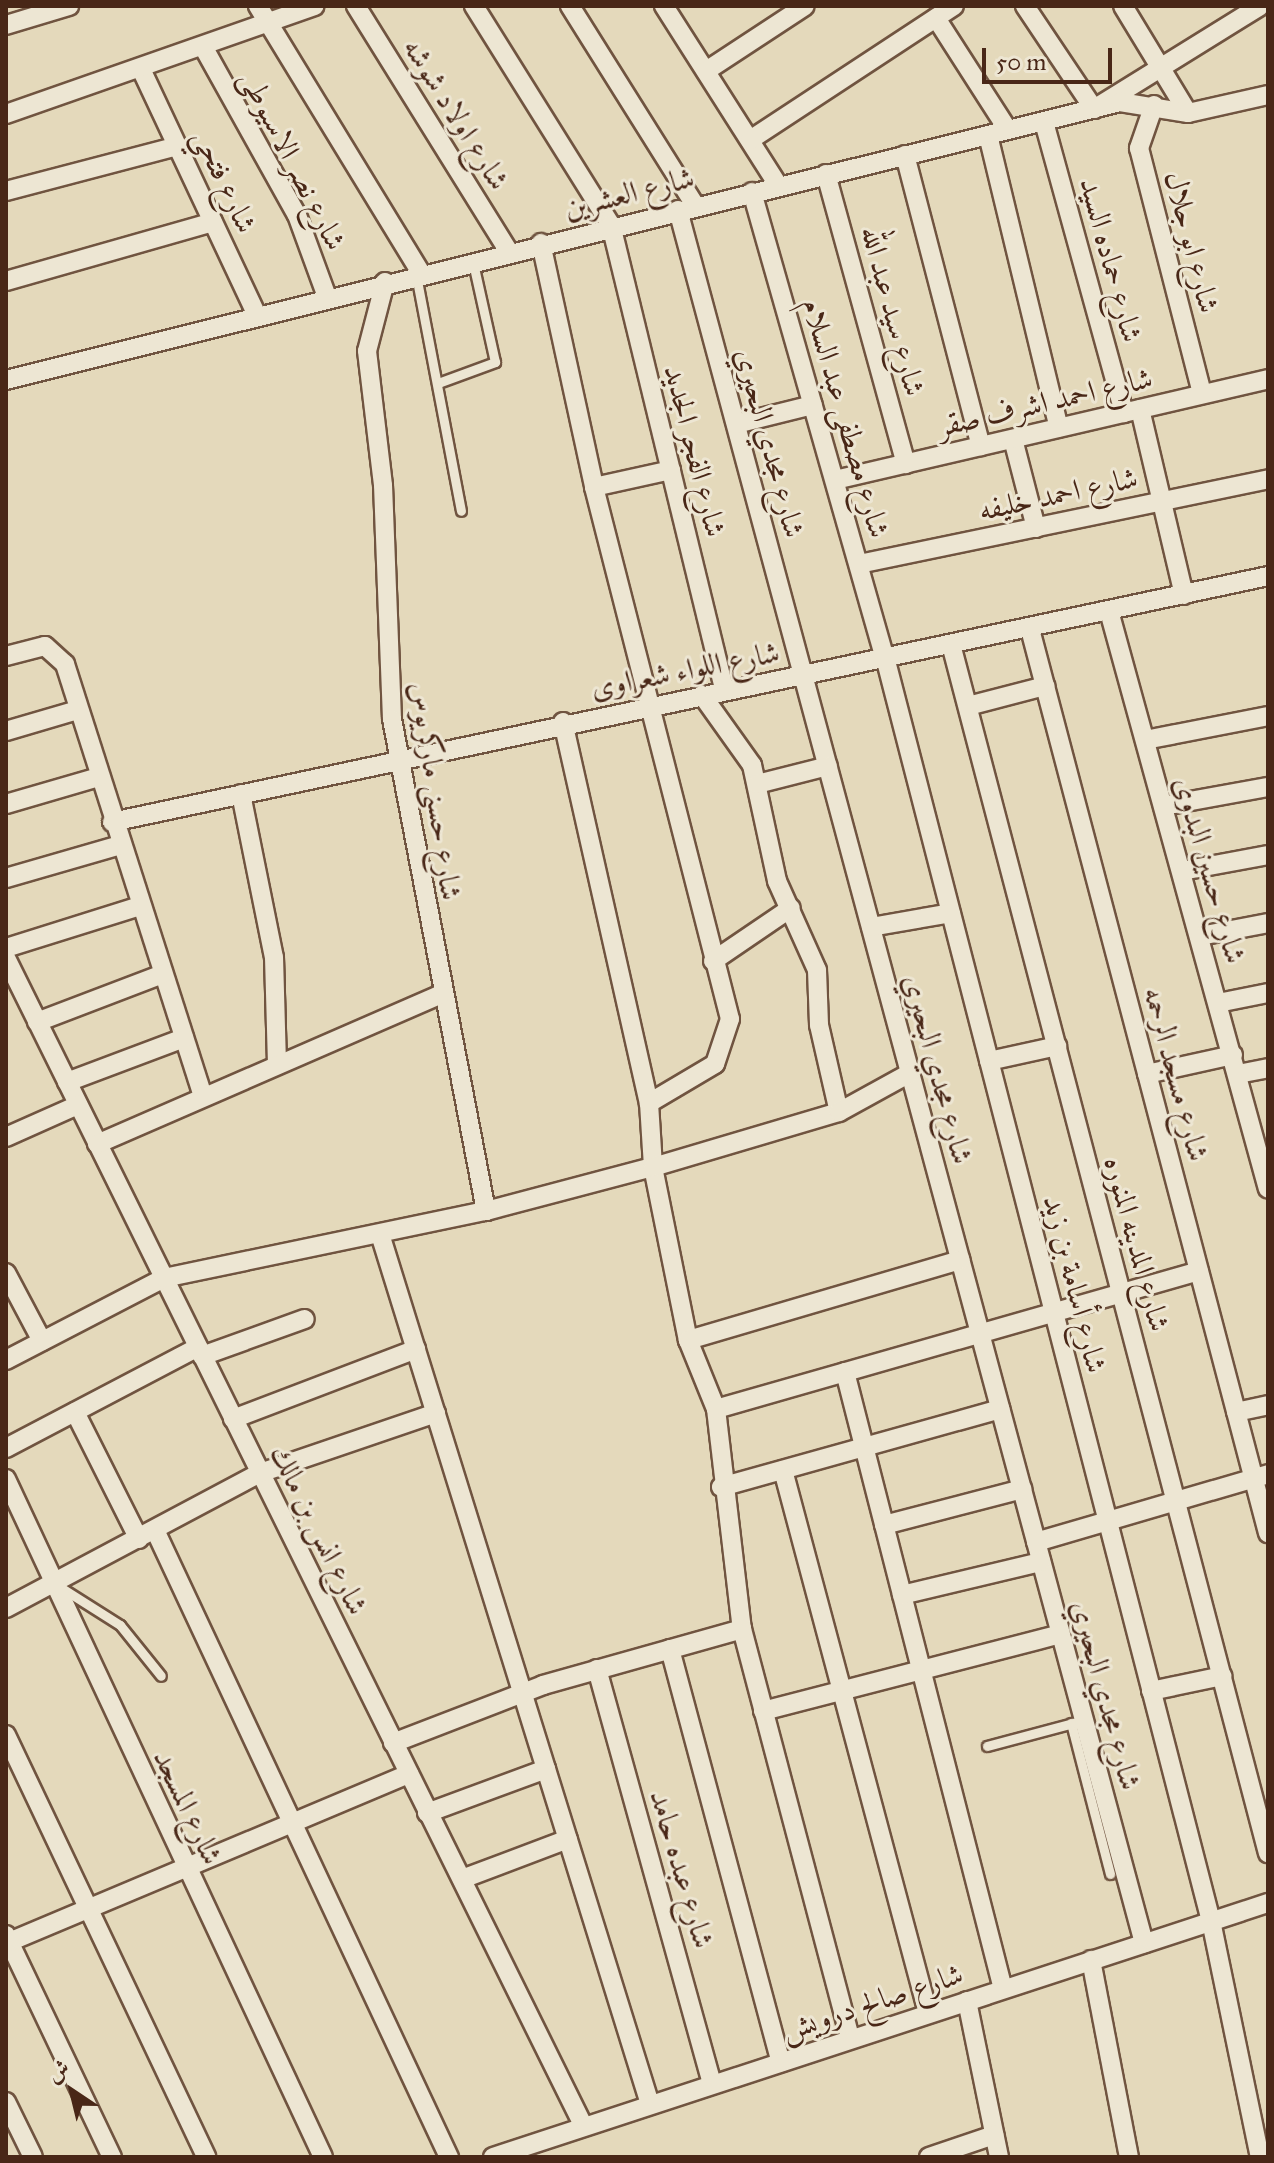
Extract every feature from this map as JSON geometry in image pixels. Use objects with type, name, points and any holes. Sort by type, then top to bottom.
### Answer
[{"type":"street","points":[[6,25],[69,6]]},
{"type":"street","points":[[258,6],[418,274]]},
{"type":"street","points":[[6,114],[205,50],[315,6]]},
{"type":"street","name":"شارع اولاد شوشه","points":[[356,6],[509,252]]},
{"type":"street","name":"شارع الفجر الجديد","points":[[474,6],[611,225],[724,690]]},
{"type":"street","name":"شارع مجدي البحيري","points":[[570,6],[687,208],[736,424],[1036,1542],[1060,1634],[1077,1722],[1144,1943]]},
{"type":"street","points":[[664,6],[778,185]]},
{"type":"street","points":[[706,71],[805,6]]},
{"type":"street","points":[[750,140],[954,6]]},
{"type":"street","points":[[1025,6],[1094,109],[1163,71],[1260,6]]},
{"type":"street","points":[[1123,6],[1188,113]]},
{"type":"street","points":[[936,18],[1008,130]]},
{"type":"street","name":"شارع نصر الاسيوطى","points":[[205,50],[297,215],[327,297]]},
{"type":"street","name":"شارع فتحي","points":[[142,71],[257,315]]},
{"type":"street","name":"شارع العشرين","points":[[6,380],[611,225],[1120,102],[1154,105],[1188,113],[1268,95]]},
{"type":"street","name":"شارع ابو جلال","points":[[1154,105],[1139,148],[1202,394]]},
{"type":"street","name":"شارع حماده السيد","points":[[1044,122],[1162,501],[1184,595]]},
{"type":"street","points":[[988,135],[1059,428]]},
{"type":"street","points":[[6,191],[177,146]]},
{"type":"street","points":[[905,155],[981,446]]},
{"type":"street","name":"شارع سيد عبد الله","points":[[826,174],[906,464]]},
{"type":"street","name":"شارع مصطفى عبد السلام","points":[[752,192],[886,661]]},
{"type":"street","points":[[6,281],[213,222]]},
{"type":"street","points":[[541,243],[594,487],[647,705],[730,1019],[725,1048],[688,1086],[649,1103]]},
{"type":"street","name":"شارع حسنى ماركريوس","points":[[385,282],[367,351],[383,485],[398,759],[440,995],[486,1211]]},
{"type":"street","name":"شارع احمد اشرف صقر","points":[[835,480],[1268,379]]},
{"type":"street","points":[[736,424],[813,405]]},
{"type":"street","points":[[1013,439],[1036,528]]},
{"type":"street","points":[[594,487],[671,470]]},
{"type":"street","name":"شارع احمد خليفه","points":[[859,564],[1268,479]]},
{"type":"street","name":"شارع اللواء شعراوى","points":[[112,822],[563,722],[952,648],[1268,576]]},
{"type":"street","name":"شارع حسين البدوى","points":[[1109,611],[1268,1189]]},
{"type":"street","name":"شارع مسجد الرحمه","points":[[1030,629],[1236,1412],[1261,1476],[1268,1533]]},
{"type":"street","points":[[6,656],[45,646],[58,651],[203,1097]]},
{"type":"street","name":"شارع المدينه المنوره","points":[[952,648],[1268,1853]]},
{"type":"street","name":"شارع أسامة بن زيد","points":[[886,661],[1211,1921],[1260,2157]]},
{"type":"street","points":[[968,706],[1045,686]]},
{"type":"street","points":[[702,695],[746,751],[757,784],[777,881],[817,970],[819,1025],[839,1112]]},
{"type":"street","points":[[6,731],[78,710]]},
{"type":"street","points":[[1145,740],[1268,716]]},
{"type":"street","points":[[563,722],[649,1103],[653,1167],[688,1340],[716,1409],[721,1487],[742,1629],[850,2039]]},
{"type":"street","points":[[757,784],[828,766]]},
{"type":"street","points":[[6,804],[99,777]]},
{"type":"street","points":[[1163,806],[1268,787]]},
{"type":"street","points":[[241,794],[274,957],[277,1065]]},
{"type":"street","points":[[6,878],[120,845]]},
{"type":"street","points":[[1182,871],[1268,855]]},
{"type":"street","points":[[6,948],[140,906]]},
{"type":"street","points":[[713,961],[791,908]]},
{"type":"street","points":[[871,927],[951,913]]},
{"type":"street","points":[[1200,936],[1268,923]]},
{"type":"street","name":"شارع انس بن مالك","points":[[6,958],[583,2125]]},
{"type":"street","points":[[37,1022],[163,974]]},
{"type":"street","points":[[1218,1003],[1268,993]]},
{"type":"street","points":[[97,1144],[440,995]]},
{"type":"street","points":[[67,1082],[184,1038]]},
{"type":"street","points":[[989,1061],[1057,1046]]},
{"type":"street","points":[[1147,1074],[1233,1055]]},
{"type":"street","points":[[1238,1074],[1268,1068]]},
{"type":"street","points":[[6,1360],[164,1278],[486,1211],[653,1167],[839,1112],[910,1073]]},
{"type":"street","points":[[6,1137],[78,1105]]},
{"type":"street","points":[[380,1234],[650,2104]]},
{"type":"street","points":[[688,1340],[960,1260]]},
{"type":"street","points":[[716,1409],[1199,1271]]},
{"type":"street","points":[[6,1273],[42,1341]]},
{"type":"street","points":[[6,1448],[200,1352],[305,1319]]},
{"type":"street","points":[[233,1419],[416,1349]]},
{"type":"street","points":[[845,1372],[1003,1989]]},
{"type":"street","points":[[1236,1412],[1268,1405]]},
{"type":"street","points":[[721,1487],[1000,1409]]},
{"type":"street","points":[[75,1412],[147,1534],[293,1823],[449,2157]]},
{"type":"street","points":[[6,1608],[260,1473],[436,1413]]},
{"type":"street","points":[[783,1470],[928,2013]]},
{"type":"street","points":[[1036,1542],[1261,1476]]},
{"type":"street","name":"شارع المسجد","points":[[6,1479],[185,1868],[323,2157]]},
{"type":"street","points":[[884,1525],[1022,1489]]},
{"type":"street","points":[[902,1595],[1041,1562]]},
{"type":"street","points":[[393,1743],[597,1669],[742,1629]]},
{"type":"street","points":[[763,1711],[1060,1634]]},
{"type":"street","points":[[670,1649],[781,2062]]},
{"type":"street","name":"شارع عبده حامد","points":[[597,1669],[712,2084]]},
{"type":"street","points":[[1151,1691],[1222,1676]]},
{"type":"street","points":[[6,1735],[206,2157]]},
{"type":"street","points":[[427,1813],[546,1769]]},
{"type":"street","points":[[112,2157],[8,1938],[88,1909],[409,1774]]},
{"type":"street","points":[[462,1879],[568,1839]]},
{"type":"street","name":"شارع صالح درويش","points":[[493,2157],[1268,1903]]},
{"type":"street","points":[[1091,1960],[1129,2157]]},
{"type":"street","points":[[967,2001],[999,2157]]},
{"type":"street","points":[[6,2102],[33,2157]]},
{"type":"street","points":[[929,2157],[994,2135]]},
{"type":"lane","points":[[438,383],[495,362],[472,260]]},
{"type":"lane","points":[[418,274],[461,511]]},
{"type":"lane","points":[[54,1583],[120,1625],[161,1676]]},
{"type":"lane","points":[[987,1746],[1077,1722],[1110,1874]]}]
